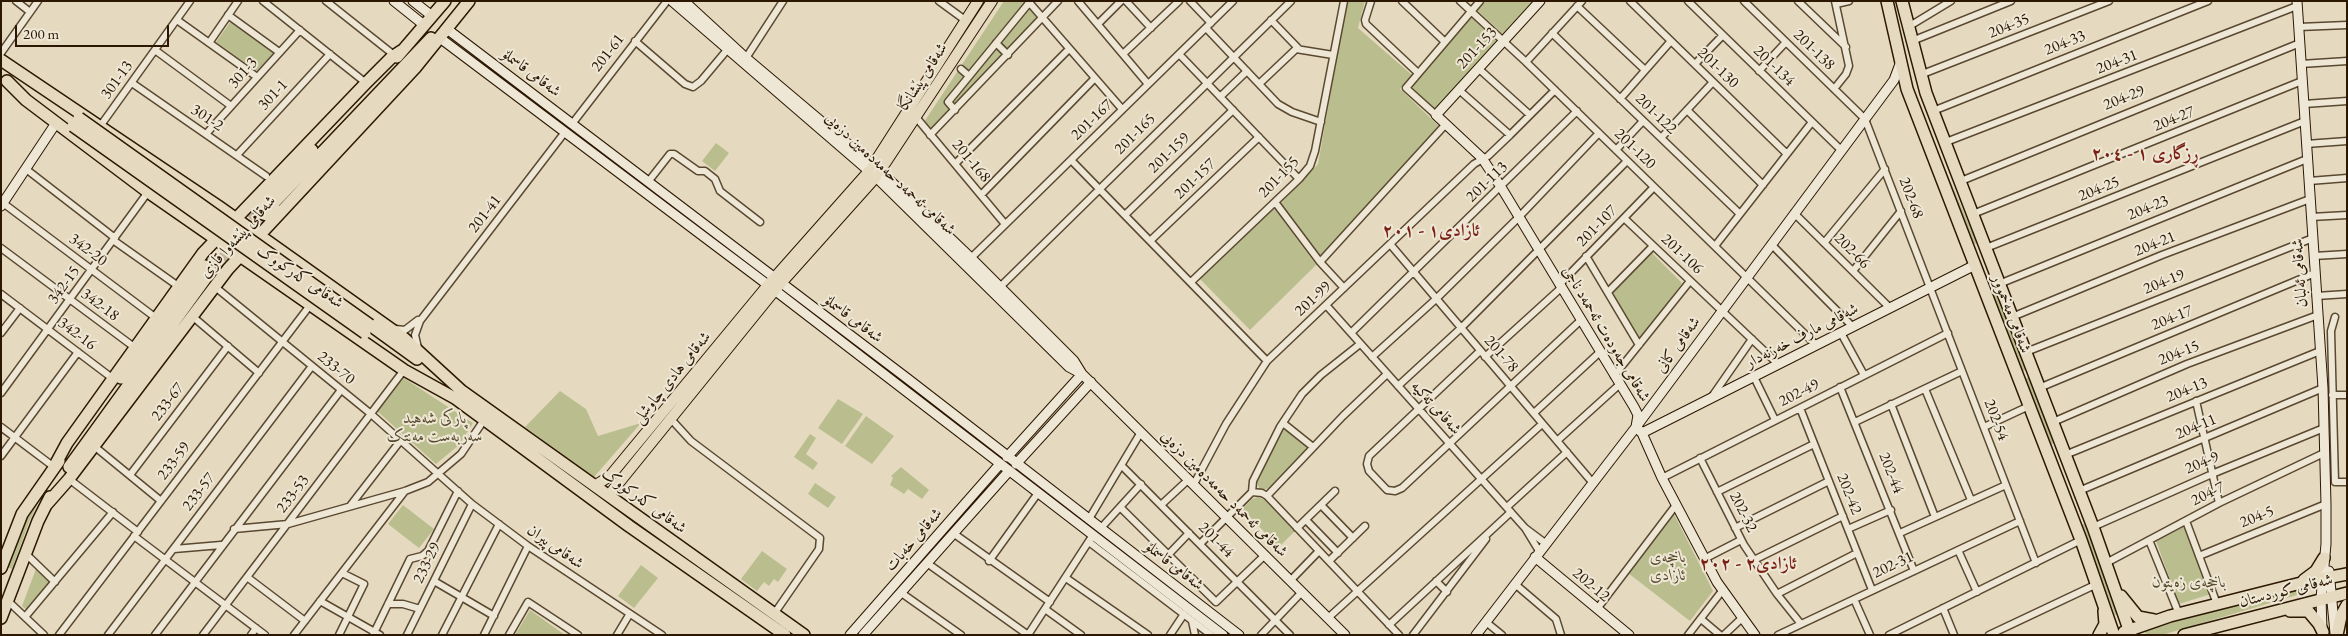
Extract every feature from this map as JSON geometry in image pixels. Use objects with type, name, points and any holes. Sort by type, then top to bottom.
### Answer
[{"type":"highway","name":"شەقامی پێشەوا قازی","points":[[264,200],[445,1]]},
{"type":"highway","name":"شەقامی مەخموور","points":[[1887,1],[1907,89],[2104,602],[2122,634]]},
{"type":"highway","name":"شەقامی مەخموور","points":[[1902,1],[1920,75],[1933,111],[2106,562],[2114,586],[2122,634]]},
{"type":"highway","name":"شەقامی پێشەوا قازی","points":[[54,467],[67,443],[112,378],[203,253],[238,237],[269,226],[444,33],[468,2]]},
{"type":"highway","name":"شەقامی پێشەوا قازی","points":[[47,504],[69,479],[240,254],[236,221],[246,207],[264,200],[468,2]]},
{"type":"highway","name":"شەقامی پێشەوا قازی","points":[[264,200],[269,179],[366,82],[398,53]]},
{"type":"highway","name":"شەقامی کەرکووک","points":[[1,60],[101,125],[218,206],[236,221],[240,254]]},
{"type":"highway","name":"شەقامی کەرکووک","points":[[19,72],[76,122]]},
{"type":"highway","name":"شەقامی کەرکووک","points":[[4,78],[76,122],[462,398],[596,486],[610,487],[804,635]]},
{"type":"highway","name":"شەقامی کەرکووک","points":[[4,78],[26,100],[56,123],[148,192],[207,232],[274,246],[405,339],[484,420],[629,526],[785,635]]},
{"type":"highway","points":[[1930,148],[1934,152],[1941,152],[1945,148],[1946,142]]},
{"type":"highway","points":[[1940,173],[1941,166],[1946,162],[1952,163],[1956,168]]},
{"type":"highway","points":[[269,179],[257,200],[257,207],[260,213],[273,216],[292,202]]},
{"type":"highway","points":[[181,214],[195,218],[204,213],[205,200],[195,191]]},
{"type":"highway","points":[[218,206],[238,208],[264,200]]},
{"type":"highway","points":[[288,256],[275,242],[273,233],[292,202]]},
{"type":"highway","points":[[190,271],[202,244],[199,233],[191,221]]},
{"type":"highway","points":[[236,221],[240,254],[250,263]]},
{"type":"highway","points":[[276,280],[271,275],[270,268],[277,258],[286,258],[301,266]]},
{"type":"highway","points":[[190,271],[203,259],[208,260],[219,269],[218,276],[194,314]]},
{"type":"highway","points":[[228,269],[242,261],[250,263]]},
{"type":"highway","name":"شەقامی کەرکووک","points":[[250,263],[404,370],[462,398]]},
{"type":"highway","name":"شەقامی پێشەوا قازی","points":[[1,618],[55,487],[208,268],[54,467],[22,514],[2,565]]},
{"type":"highway","points":[[2070,513],[2074,517],[2081,517],[2086,512],[2085,506]]},
{"type":"highway","points":[[2288,586],[2313,574],[2326,560],[2336,570],[2347,573]]},
{"type":"highway","name":"شەقامی کوردستان","points":[[2122,634],[2156,620],[2347,573]]},
{"type":"highway","points":[[2114,586],[2135,614],[2141,618],[2156,620]]},
{"type":"highway","name":"شەقامی کوردستان","points":[[2184,635],[2271,611],[2347,593]]},
{"type":"highway","points":[[2099,635],[2105,624],[2104,602]]},
{"type":"highway","points":[[2336,635],[2341,616],[2347,605]]},
{"type":"highway","points":[[2271,611],[2308,611],[2319,624],[2323,634]]},
{"type":"highway","name":"شەقامی کوردستان","points":[[2208,635],[2234,622]]},
{"type":"main road","name":"شەقامی پێشانگا","points":[[775,284],[874,170],[915,116],[951,52],[965,20],[978,1]]},
{"type":"main road","name":"شەقامی پێشانگا","points":[[874,170],[951,52],[992,1]]},
{"type":"main road","name":"شەقامی هادی چاوشلی","points":[[610,487],[775,284]]},
{"type":"main road","name":"شەقامی هادی چاوشلی","points":[[610,487],[670,418],[679,401]]},
{"type":"street","points":[[16,1],[30,12]]},
{"type":"street","points":[[1,53],[38,1]]},
{"type":"street","points":[[209,43],[238,1]]},
{"type":"street","points":[[263,1],[366,82]]},
{"type":"street","points":[[326,1],[398,53]]},
{"type":"street","points":[[394,1],[409,4],[432,16]]},
{"type":"street","name":"201-61","points":[[572,124],[667,1]]},
{"type":"street","name":"شەقامی ئەحمەد حەمەدەمین دزەیی","points":[[672,1],[727,50],[874,170],[1069,367],[1082,374],[1091,382],[1342,634]]},
{"type":"street","name":"شەقامی ئەحمەد حەمەدەمین دزەیی","points":[[684,1],[971,258],[1074,361],[1082,374]]},
{"type":"street","points":[[746,58],[783,1]]},
{"type":"street","points":[[939,1],[965,20]]},
{"type":"street","points":[[930,134],[1043,19],[1058,1]]},
{"type":"street","points":[[1078,1],[1148,84]]},
{"type":"street","points":[[1098,24],[1120,1]]},
{"type":"street","points":[[1126,1],[1151,28]]},
{"type":"street","points":[[1123,54],[1179,1]]},
{"type":"street","points":[[1190,1],[1233,57],[1282,107],[1321,122]]},
{"type":"street","name":"201-167","points":[[971,258],[1233,1]]},
{"type":"street","name":"201-165","points":[[1000,287],[1291,1]]},
{"type":"street","name":"201-155","points":[[1191,282],[1275,202],[1312,162],[1344,1]]},
{"type":"street","points":[[1371,1],[1365,20],[1366,24],[1418,73]]},
{"type":"street","points":[[1402,1],[1445,42]]},
{"type":"street","name":"201-120","points":[[1460,1],[1577,111],[1816,345]]},
{"type":"street","points":[[1436,115],[1406,88],[1480,1]]},
{"type":"street","name":"201-153","points":[[1436,115],[1540,1]]},
{"type":"street","name":"201-130","points":[[1630,1],[1787,154]]},
{"type":"street","name":"201-134","points":[[1688,1],[1841,150]]},
{"type":"street","name":"201-138","points":[[1744,1],[1865,119]]},
{"type":"street","points":[[1798,1],[1846,48]]},
{"type":"street","points":[[1834,89],[1849,69],[1835,3],[1849,1]]},
{"type":"street","points":[[1908,27],[1951,1]]},
{"type":"street","points":[[1912,41],[2011,1]]},
{"type":"street","name":"204-35","points":[[1920,75],[2109,1]]},
{"type":"street","name":"204-33","points":[[1933,111],[2208,1]]},
{"type":"street","name":"301-13","points":[[101,125],[189,2]]},
{"type":"street","points":[[955,110],[948,102],[1028,2],[1122,109]]},
{"type":"street","points":[[1526,62],[1580,3],[1645,70]]},
{"type":"street","points":[[409,4],[424,25]]},
{"type":"street","name":"شەقامی ئەلبان","points":[[2297,4],[2323,388],[2326,597]]},
{"type":"street","name":"204-31","points":[[1946,142],[2297,4]]},
{"type":"street","points":[[228,15],[279,52]]},
{"type":"street","points":[[177,20],[257,77]]},
{"type":"street","points":[[1271,20],[1298,48],[1333,55]]},
{"type":"street","points":[[2299,28],[2347,24]]},
{"type":"street","name":"301-3","points":[[206,134],[300,30]]},
{"type":"street","name":"شەقامی قاسملۆ","points":[[444,33],[487,59],[630,168],[1038,493],[1091,538],[1223,635]]},
{"type":"street","name":"شەقامی قاسملۆ","points":[[444,33],[480,68],[622,176],[775,284],[1101,528],[1239,635]]},
{"type":"street","name":"201-122","points":[[1552,33],[1740,214]]},
{"type":"street","points":[[1695,64],[1723,35]]},
{"type":"street","points":[[635,41],[685,84],[693,87],[701,82],[727,50]]},
{"type":"street","points":[[1620,99],[1671,41]]},
{"type":"street","points":[[1759,70],[1786,42]]},
{"type":"street","points":[[996,43],[1008,55]]},
{"type":"street","name":"204-29","points":[[1961,181],[2300,43]]},
{"type":"street","points":[[1258,84],[1298,48]]},
{"type":"street","points":[[955,164],[1069,49]]},
{"type":"street","points":[[155,50],[231,106]]},
{"type":"street","name":"301-1","points":[[237,155],[330,54]]},
{"type":"street","points":[[1179,54],[1299,178]]},
{"type":"street","points":[[480,68],[482,62],[487,59]]},
{"type":"street","points":[[2301,64],[2347,61]]},
{"type":"street","name":"شەقامی کانی","points":[[1476,635],[1592,482],[1639,430],[1722,311],[1890,85],[1897,74],[1900,62]]},
{"type":"street","points":[[980,63],[990,74]]},
{"type":"street","points":[[1478,68],[1530,115]]},
{"type":"street","points":[[961,69],[969,76]]},
{"type":"street","points":[[1220,97],[1247,71]]},
{"type":"street","points":[[981,195],[1095,78]]},
{"type":"street","name":"204-27","points":[[1973,214],[2302,81]]},
{"type":"street","points":[[1661,138],[1713,82]]},
{"type":"street","name":"301-2","points":[[132,83],[269,179]]},
{"type":"street","points":[[1890,85],[1897,84],[1907,89]]},
{"type":"street","points":[[1459,90],[1510,135]]},
{"type":"street","name":"201-99","points":[[1162,505],[1191,482],[1267,361],[1482,158],[1488,156],[1555,90]]},
{"type":"street","points":[[2304,104],[2347,101]]},
{"type":"street","name":"201-159","points":[[1125,215],[1233,110]]},
{"type":"street","points":[[1687,110],[1763,185]]},
{"type":"street","name":"201-113","points":[[1350,333],[1577,111]]},
{"type":"street","name":"شەقامی جەودەت ئەحمەد ناجی","points":[[1436,115],[1482,158],[1501,187],[1637,412],[1639,430],[1704,559],[1722,591],[1755,635]]},
{"type":"street","name":"201-168","points":[[915,116],[1005,224]]},
{"type":"street","name":"202-68","points":[[1865,119],[1931,288]]},
{"type":"street","points":[[1616,150],[1643,121]]},
{"type":"street","points":[[1716,246],[1812,122]]},
{"type":"street","name":"204-25","points":[[1986,248],[2305,122]]},
{"type":"street","points":[[2,205],[56,123]]},
{"type":"street","points":[[1320,262],[1446,124]]},
{"type":"street","name":"201-41","points":[[427,361],[418,348],[415,338],[416,328],[426,312],[565,132]]},
{"type":"street","points":[[1372,357],[1436,299],[1519,217],[1599,133]]},
{"type":"street","name":"201-157","points":[[1150,240],[1259,137]]},
{"type":"street","points":[[2306,144],[2347,141]]},
{"type":"street","points":[[648,182],[670,154],[674,154],[698,170],[705,171],[715,179],[720,191],[760,222]]},
{"type":"street","name":"204-23","points":[[1999,284],[2308,159]]},
{"type":"street","points":[[1071,160],[1267,361]]},
{"type":"street","points":[[1398,386],[1461,328],[1628,161]]},
{"type":"street","points":[[622,176],[630,168]]},
{"type":"street","points":[[26,169],[114,239],[178,286]]},
{"type":"street","points":[[1824,243],[1884,169]]},
{"type":"street","points":[[2309,181],[2347,178]]},
{"type":"street","name":"201-107","points":[[1581,320],[1399,490],[1387,490],[1369,471],[1367,464],[1369,456],[1560,286],[1586,256],[1654,187]]},
{"type":"street","name":"342-15","points":[[1,393],[148,192]]},
{"type":"street","name":"204-21","points":[[2012,317],[2162,255],[2310,199]]},
{"type":"street","points":[[1275,202],[1320,262],[1344,288]]},
{"type":"street","name":"342-20","points":[[2,205],[156,318]]},
{"type":"street","points":[[1852,271],[1901,211]]},
{"type":"street","name":"202-66","points":[[1794,213],[1890,308]]},
{"type":"street","points":[[2311,218],[2347,215]]},
{"type":"street","name":"201-106","points":[[1624,218],[1778,364]]},
{"type":"street","name":"204-19","points":[[2026,352],[2313,238]]},
{"type":"street","name":"201-78","points":[[1390,244],[1592,482]]},
{"type":"street","points":[[1771,244],[1853,327]]},
{"type":"street","points":[[1608,292],[1653,246]]},
{"type":"street","name":"342-18","points":[[1,248],[134,347]]},
{"type":"street","points":[[2314,256],[2347,254]]},
{"type":"street","points":[[1586,256],[1639,345]]},
{"type":"street","name":"شەقامی مارف خەزنەدار","points":[[1639,430],[1710,399],[1976,265]]},
{"type":"street","name":"204-17","points":[[2039,388],[2315,273]]},
{"type":"street","points":[[1557,441],[1617,380],[1639,345],[1690,281]]},
{"type":"street","name":"233-70","points":[[214,286],[371,414],[438,475]]},
{"type":"street","name":"202-54","points":[[1931,288],[2036,562]]},
{"type":"street","name":"342-16","points":[[1,294],[112,378]]},
{"type":"street","points":[[2316,296],[2347,294]]},
{"type":"street","name":"233-59","points":[[60,634],[311,304]]},
{"type":"street","name":"شەقامی تەکیە","points":[[1326,305],[1525,528],[1540,551]]},
{"type":"street","points":[[1,334],[20,308]]},
{"type":"street","name":"201-41","points":[[386,326],[405,330],[426,312]]},
{"type":"street","points":[[194,314],[259,373]]},
{"type":"street","name":"204-15","points":[[2053,422],[2187,364],[2318,314]]},
{"type":"street","points":[[2335,317],[2330,331],[2335,482],[2347,482]]},
{"type":"street","points":[[1841,333],[1864,375]]},
{"type":"street","name":"202-49","points":[[1662,478],[1948,333]]},
{"type":"street","points":[[1710,399],[1752,339]]},
{"type":"street","points":[[1200,544],[1252,492],[1253,481],[1283,423],[1302,394],[1321,375],[1360,344]]},
{"type":"street","name":"233-67","points":[[130,475],[228,346]]},
{"type":"street","name":"204-13","points":[[2065,455],[2320,351]]},
{"type":"street","points":[[1,456],[78,352]]},
{"type":"street","points":[[1534,413],[1600,352]]},
{"type":"street","name":"233-57","points":[[108,635],[312,366]]},
{"type":"street","name":"233-53","points":[[203,635],[404,370]]},
{"type":"street","points":[[1855,422],[1962,371]]},
{"type":"street","points":[[1007,457],[1082,374]]},
{"type":"street","points":[[1266,496],[1387,374]]},
{"type":"street","points":[[1754,377],[1775,420]]},
{"type":"street","points":[[1016,464],[1091,382]]},
{"type":"street","name":"202-44","points":[[1840,387],[1914,570]]},
{"type":"street","points":[[1925,388],[1971,500]]},
{"type":"street","name":"204-11","points":[[2079,491],[2323,388]]},
{"type":"street","points":[[155,635],[341,390]]},
{"type":"street","points":[[2332,396],[2347,395]]},
{"type":"street","points":[[2196,401],[2219,503]]},
{"type":"street","points":[[1891,404],[1935,517]]},
{"type":"street","points":[[1984,427],[2029,406]]},
{"type":"street","name":"202-42","points":[[1800,408],[1872,590]]},
{"type":"street","points":[[670,418],[691,440],[820,538],[819,549],[774,614]]},
{"type":"street","points":[[234,529],[288,524],[405,492],[428,482],[460,454],[484,420]]},
{"type":"street","points":[[1283,423],[1313,447]]},
{"type":"street","points":[[1328,618],[1480,478],[1542,424]]},
{"type":"street","points":[[1,427],[54,467]]},
{"type":"street","name":"204-9","points":[[2093,527],[2212,474],[2324,428]]},
{"type":"street","points":[[1089,519],[1141,432]]},
{"type":"street","points":[[350,506],[401,440]]},
{"type":"street","points":[[1717,492],[1814,444]]},
{"type":"street","points":[[94,446],[161,501]]},
{"type":"street","points":[[1413,635],[1509,510],[1567,452]]},
{"type":"street","name":"204-7","points":[[2106,562],[2219,503],[2324,453]]},
{"type":"street","name":"202-32","points":[[1700,458],[1741,540],[1777,594],[1801,624]]},
{"type":"street","name":"شەقامی خەبات","points":[[850,635],[1000,464]]},
{"type":"street","name":"201-44","points":[[1122,466],[1290,635]]},
{"type":"street","name":"شەقامی خەبات","points":[[863,635],[1009,471]]},
{"type":"street","name":"شەقامی پیران","points":[[438,475],[472,504],[528,546],[662,635]]},
{"type":"street","points":[[69,479],[113,512],[165,560],[265,635]]},
{"type":"street","points":[[1736,528],[1828,481]]},
{"type":"street","points":[[1101,528],[1141,484]]},
{"type":"street","points":[[1900,533],[2006,485]]},
{"type":"street","points":[[320,601],[376,634],[410,559],[422,556],[428,551],[458,491]]},
{"type":"street","points":[[1297,528],[1335,491]]},
{"type":"street","points":[[294,635],[405,492]]},
{"type":"street","points":[[1252,492],[1262,493],[1266,496],[1398,634]]},
{"type":"street","points":[[989,561],[1038,493]]},
{"type":"street","points":[[972,496],[980,503]]},
{"type":"street","name":"233-29","points":[[407,635],[472,504]]},
{"type":"street","name":"204-5","points":[[2199,556],[2326,504]]},
{"type":"street","points":[[1321,505],[1353,538]]},
{"type":"street","points":[[1597,609],[1676,505]]},
{"type":"street","points":[[1121,508],[1216,602],[1265,555]]},
{"type":"street","points":[[1848,529],[1891,510]]},
{"type":"street","points":[[25,617],[113,512]]},
{"type":"street","points":[[1754,560],[1842,516]]},
{"type":"street","points":[[1306,520],[1338,553]]},
{"type":"street","name":"202-31","points":[[1778,635],[2020,521]]},
{"type":"street","points":[[2186,521],[2217,604]]},
{"type":"street","points":[[442,635],[499,524]]},
{"type":"street","points":[[1329,561],[1365,526]]},
{"type":"street","points":[[1389,625],[1496,526]]},
{"type":"street","points":[[953,533],[989,561],[1050,602]]},
{"type":"street","points":[[1169,554],[1189,533]]},
{"type":"street","points":[[927,563],[1028,635],[1091,538],[1211,635]]},
{"type":"street","points":[[1704,559],[1741,540]]},
{"type":"street","points":[[1889,635],[2081,540]]},
{"type":"street","points":[[2149,540],[2179,614]]},
{"type":"street","points":[[174,548],[222,545]]},
{"type":"street","points":[[484,635],[528,546]]},
{"type":"street","points":[[1958,550],[1977,592]]},
{"type":"street","points":[[1290,580],[1319,551]]},
{"type":"street","name":"202-12","points":[[1540,551],[1597,609],[1629,635]]},
{"type":"street","points":[[1777,594],[1857,553]]},
{"type":"street","points":[[26,554],[54,582]]},
{"type":"street","points":[[339,635],[364,584],[342,573]]},
{"type":"street","points":[[247,577],[305,620]]},
{"type":"street","points":[[1066,578],[1148,635]]},
{"type":"street","points":[[434,581],[460,598],[494,616]]},
{"type":"street","points":[[1436,581],[1447,592]]},
{"type":"street","points":[[1515,584],[1556,619],[1561,635]]},
{"type":"street","points":[[1989,635],[2003,632],[2097,584]]},
{"type":"street","points":[[1688,635],[1722,591]]},
{"type":"street","points":[[900,592],[961,635]]},
{"type":"street","points":[[1261,635],[1302,592]]},
{"type":"street","points":[[2323,634],[2326,597]]},
{"type":"street","points":[[2326,597],[2336,635]]},
{"type":"street","points":[[1854,599],[1870,635]]},
{"type":"street","points":[[8,601],[44,635]]},
{"type":"street","points":[[509,635],[528,602],[578,635]]},
{"type":"street","points":[[388,604],[403,604],[420,609]]},
{"type":"street","points":[[1943,608],[1954,635]]},
{"type":"street","points":[[1045,609],[1081,635]]},
{"type":"street","points":[[1170,635],[1184,614]]},
{"type":"street","points":[[617,635],[630,615]]},
{"type":"street","points":[[1724,635],[1742,618]]},
{"type":"street","points":[[1700,619],[1720,635]]},
{"type":"street","points":[[1192,621],[1195,635]]},
{"type":"street","points":[[1486,622],[1502,635]]},
{"type":"street","points":[[251,635],[256,628]]},
{"type":"street","points":[[946,635],[950,628]]},
{"type":"green space","points":[[1004,1],[1023,1],[1039,21],[931,129],[924,122]]},
{"type":"green space","points":[[1347,1],[1365,1],[1358,28],[1412,75],[1400,89],[1440,127],[1320,260],[1280,204],[1318,164]]},
{"type":"green space","points":[[1485,1],[1535,1],[1504,35],[1477,10]]},
{"type":"green space","points":[[1470,16],[1499,43],[1434,110],[1411,87]]},
{"type":"green space","points":[[231,21],[275,53],[257,71],[216,42]]},
{"type":"green space","points":[[716,143],[729,153],[715,171],[702,161]]},
{"type":"green space","points":[[1946,171],[1977,243],[1972,245]]},
{"type":"green space","points":[[1274,208],[1316,265],[1250,330],[1200,279]]},
{"type":"green space","points":[[1651,252],[1682,283],[1640,340],[1612,292]]},
{"type":"green space","points":[[1992,281],[2026,370],[2021,372],[1987,283]]},
{"type":"green space","name":"پارکی شەهید سەربەست مەنتک","points":[[402,377],[473,423],[459,445],[436,464],[377,411]]},
{"type":"green space","points":[[2029,377],[2054,443],[2049,445],[2024,379]]},
{"type":"green space","points":[[560,391],[586,409],[598,436],[641,423],[594,477],[525,427]]},
{"type":"green space","points":[[838,399],[863,414],[842,444],[818,428]]},
{"type":"green space","points":[[866,416],[894,436],[872,464],[845,446]]},
{"type":"green space","points":[[1284,428],[1309,448],[1272,488],[1260,490],[1256,481]]},
{"type":"green space","points":[[810,434],[816,438],[806,454],[818,463],[813,470],[794,457]]},
{"type":"green space","points":[[76,449],[38,503],[12,569],[7,567],[29,513]]},
{"type":"green space","points":[[901,467],[929,490],[922,499],[908,489],[904,494],[890,485],[893,478],[891,476]]},
{"type":"green space","points":[[815,483],[836,497],[828,508],[808,494]]},
{"type":"green space","points":[[1258,497],[1265,500],[1295,531],[1279,547],[1242,509],[1252,499]]},
{"type":"green space","points":[[403,505],[434,529],[419,548],[388,524]]},
{"type":"green space","name":"باخچەی ئازادی","points":[[1673,512],[1713,591],[1690,621],[1628,573]]},
{"type":"green space","points":[[2086,523],[2120,614],[2115,615],[2081,525]]},
{"type":"green space","name":"باخچەی زەیتون","points":[[2185,526],[2211,594],[2179,604],[2156,541]]},
{"type":"green space","points":[[762,551],[787,569],[778,582],[774,579],[769,586],[764,582],[757,591],[741,579]]},
{"type":"green space","points":[[641,565],[658,578],[634,608],[618,596]]},
{"type":"green space","points":[[36,569],[52,584],[28,611],[22,606]]},
{"type":"green space","points":[[2306,588],[2309,590],[2307,592],[2162,635],[2147,635],[2143,630]]},
{"type":"green space","points":[[530,610],[565,635],[515,635]]},
{"type":"tunnel","points":[[238,230],[263,203]]},
{"type":"tunnel","points":[[211,271],[269,208]]},
{"type":"district","name":"ڕزگاری ١ - ٢٠٤","points":[[2145,154]]},
{"type":"district","name":"ئازادی١ - ٢٠١","points":[[1431,231]]},
{"type":"district","name":"ئازادی٢ - ٢٠٢","points":[[1748,564]]}]
